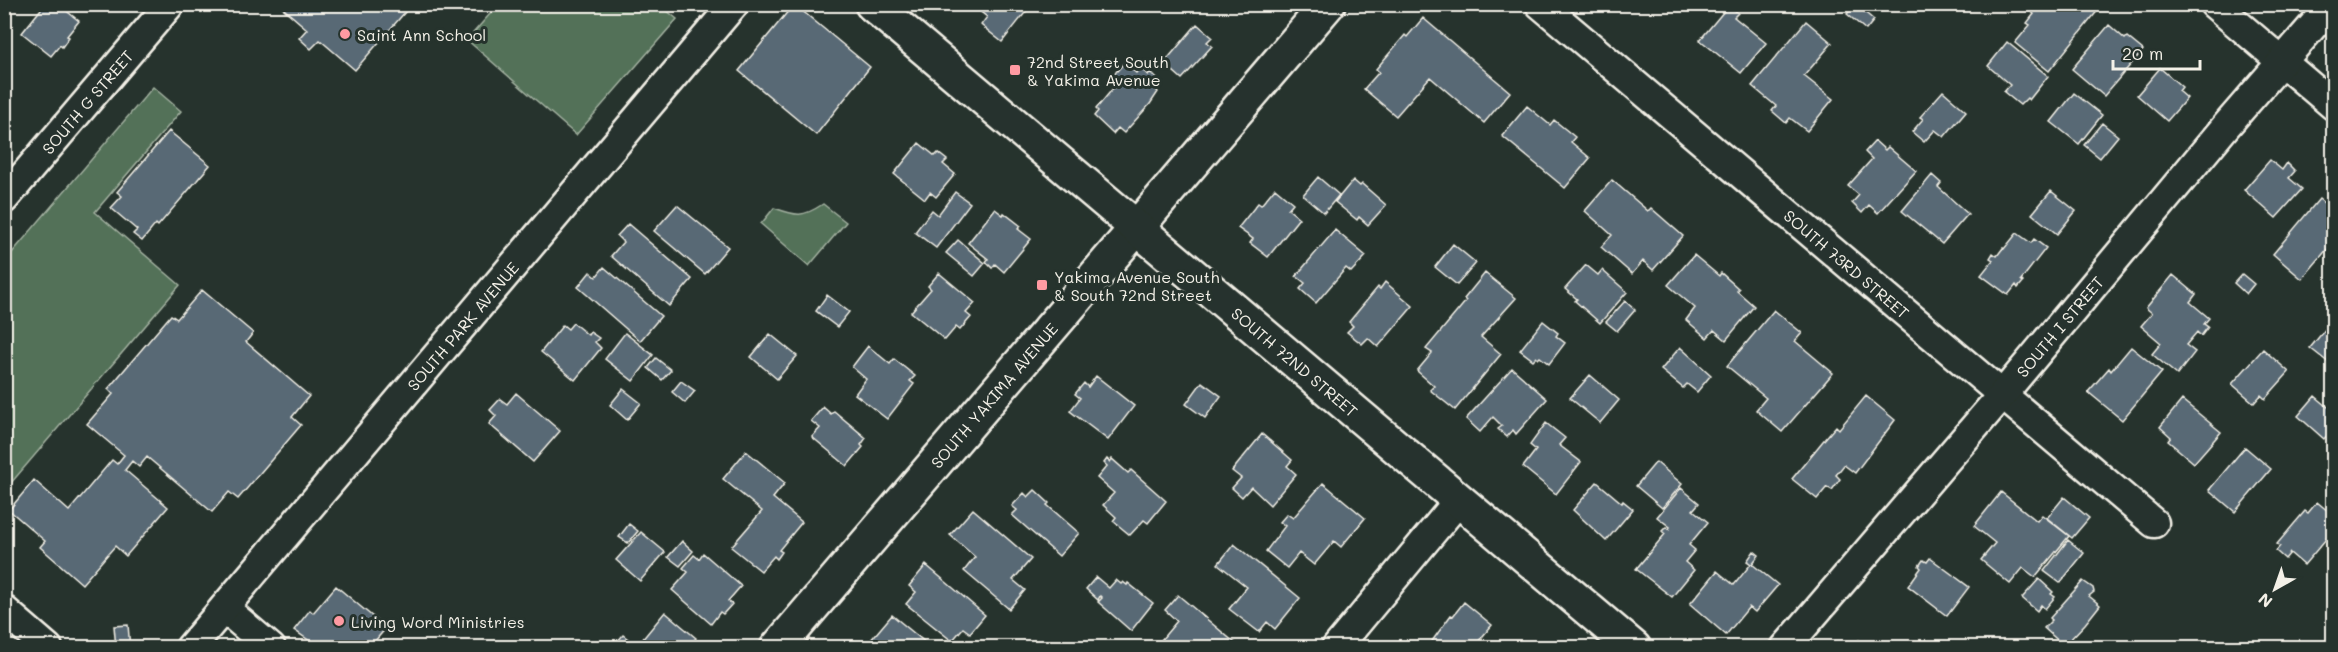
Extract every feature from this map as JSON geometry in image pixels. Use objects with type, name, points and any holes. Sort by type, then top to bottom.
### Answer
[{"type":"main road","name":"SOUTH 72ND STREET","points":[[872,4],[1634,648]]},
{"type":"main road","name":"SOUTH YAKIMA AVENUE","points":[[777,648],[1328,4]]},
{"type":"street","name":"SOUTH G STREET","points":[[4,200],[170,4]]},
{"type":"street","name":"SOUTH PARK AVENUE","points":[[190,648],[734,4]]},
{"type":"street","name":"SOUTH 73RD STREET","points":[[1540,4],[2154,523]]},
{"type":"street","points":[[2214,4],[2334,106]]},
{"type":"street","name":"SOUTH I STREET","points":[[1785,648],[2002,395],[2128,241],[2332,4]]},
{"type":"street","points":[[1336,648],[1459,500]]},
{"type":"street","points":[[224,608],[271,648]]},
{"type":"street","points":[[4,610],[48,648]]},
{"type":"green space","points":[[498,5],[660,5],[677,19],[576,135],[467,40]]},
{"type":"green space","points":[[153,87],[181,111],[95,212],[180,285],[5,490],[5,261]]},
{"type":"green space","points":[[823,204],[846,222],[809,266],[761,224],[774,208],[788,213],[804,214]]},
{"type":"building","points":[[45,4],[58,4],[79,21],[67,36],[69,37],[62,47],[60,45],[51,56],[22,33]]},
{"type":"building","name":"Saint Ann School","points":[[278,4],[412,4],[355,70],[320,40],[311,49],[299,38],[307,29]]},
{"type":"building","points":[[794,4],[870,67],[816,135],[739,71]]},
{"type":"building","points":[[980,4],[1032,4],[1002,42],[981,25],[987,17],[977,9]]},
{"type":"building","points":[[1855,4],[1874,20],[1866,30],[1847,14]]},
{"type":"building","points":[[2032,4],[2103,4],[2049,71],[2015,43],[2030,25],[2027,23],[2034,14],[2028,9]]},
{"type":"building","points":[[1729,5],[1738,13],[1734,17],[1766,43],[1741,73],[1700,40]]},
{"type":"building","points":[[1423,18],[1510,92],[1484,123],[1430,77],[1396,116],[1364,89],[1379,72],[1376,69]]},
{"type":"building","points":[[1806,21],[1832,43],[1804,76],[1833,99],[1807,131],[1790,118],[1786,123],[1772,111],[1776,106],[1752,86]]},
{"type":"building","points":[[1197,24],[1212,37],[1207,42],[1212,46],[1182,79],[1164,63]]},
{"type":"building","points":[[2109,25],[2125,39],[2127,37],[2143,50],[2104,96],[2072,69]]},
{"type":"building","points":[[2007,42],[2048,76],[2029,100],[2027,98],[2020,105],[2004,92],[2010,85],[1988,66]]},
{"type":"building","points":[[1124,63],[1136,73],[1140,68],[1148,75],[1150,72],[1160,82],[1155,88],[1158,92],[1150,104],[1124,133],[1118,128],[1113,134],[1094,116],[1098,111],[1096,109],[1115,86],[1109,80]]},
{"type":"building","points":[[2160,68],[2182,87],[2179,91],[2187,98],[2167,121],[2137,95]]},
{"type":"building","points":[[1943,91],[1966,111],[1944,137],[1935,130],[1924,142],[1912,132],[1923,119],[1920,117]]},
{"type":"building","points":[[2074,93],[2102,115],[2079,144],[2051,122]]},
{"type":"building","points":[[1527,106],[1550,125],[1554,120],[1575,137],[1571,142],[1590,158],[1565,188],[1502,136]]},
{"type":"building","points":[[2102,123],[2118,136],[2100,158],[2084,145]]},
{"type":"building","points":[[169,131],[210,165],[158,226],[156,224],[142,241],[133,234],[137,230],[111,208],[122,196],[117,192]]},
{"type":"building","points":[[1875,141],[1885,150],[1888,147],[1916,171],[1878,213],[1869,205],[1862,213],[1852,203],[1859,195],[1848,186],[1872,159],[1865,152]]},
{"type":"building","points":[[919,143],[935,156],[938,153],[947,160],[943,164],[955,174],[936,197],[930,192],[925,199],[894,174]]},
{"type":"building","points":[[2270,160],[2282,170],[2287,163],[2295,171],[2289,178],[2302,189],[2276,218],[2244,190]]},
{"type":"building","points":[[1932,175],[1941,183],[1938,187],[1968,214],[1942,244],[1902,211]]},
{"type":"building","points":[[1318,177],[1339,195],[1324,213],[1303,195]]},
{"type":"building","points":[[1353,180],[1360,186],[1362,184],[1386,205],[1368,225],[1359,217],[1357,220],[1335,202]]},
{"type":"building","points":[[1612,180],[1648,211],[1651,208],[1683,236],[1653,270],[1643,261],[1632,274],[1601,247],[1612,235],[1585,211]]},
{"type":"building","points":[[1275,188],[1293,203],[1288,209],[1299,218],[1268,257],[1250,243],[1253,239],[1238,228],[1258,203],[1261,205]]},
{"type":"building","points":[[2051,191],[2076,211],[2057,234],[2032,214]]},
{"type":"building","points":[[955,192],[970,203],[936,248],[915,232],[932,210],[938,215]]},
{"type":"building","points":[[2319,199],[2334,211],[2334,241],[2302,279],[2273,254]]},
{"type":"building","points":[[677,205],[728,247],[705,274],[654,231]]},
{"type":"building","points":[[995,209],[1021,226],[1018,229],[1031,239],[1004,272],[995,264],[992,268],[986,262],[988,259],[968,243]]},
{"type":"building","points":[[628,224],[692,279],[669,306],[611,256],[623,242],[617,236]]},
{"type":"building","points":[[1335,230],[1366,256],[1351,272],[1346,268],[1316,303],[1300,289],[1305,283],[1296,276]]},
{"type":"building","points":[[2017,233],[2031,243],[2034,239],[2046,248],[2021,280],[2023,282],[2018,288],[2016,285],[2008,295],[1981,275],[1993,260],[1990,258],[1993,253],[1997,256]]},
{"type":"building","points":[[958,240],[985,263],[974,276],[946,253]]},
{"type":"building","points":[[1453,244],[1476,263],[1457,285],[1435,267]]},
{"type":"building","points":[[1694,255],[1719,276],[1721,273],[1754,306],[1726,340],[1714,330],[1707,338],[1686,320],[1695,308],[1668,285]]},
{"type":"building","points":[[1586,265],[1598,275],[1602,270],[1627,292],[1600,323],[1565,289]]},
{"type":"building","points":[[604,267],[661,316],[640,341],[578,287],[590,272],[596,277]]},
{"type":"building","points":[[939,273],[975,303],[966,313],[971,317],[960,330],[956,327],[945,340],[911,312],[931,289],[928,286]]},
{"type":"building","points":[[1485,273],[1516,298],[1481,337],[1501,354],[1455,410],[1430,390],[1434,386],[1417,371],[1432,353],[1426,349],[1466,301],[1464,299]]},
{"type":"building","points":[[2242,274],[2254,284],[2246,294],[2234,283]]},
{"type":"building","points":[[2173,275],[2196,294],[2190,302],[2209,318],[2204,324],[2208,327],[2201,336],[2197,332],[2186,345],[2195,352],[2177,375],[2152,354],[2161,343],[2141,326],[2152,313],[2146,308]]},
{"type":"building","points":[[1385,282],[1413,306],[1378,347],[1368,338],[1362,344],[1347,332],[1353,326],[1349,322],[1378,287],[1380,289]]},
{"type":"building","points":[[202,290],[253,333],[246,342],[309,396],[292,417],[301,425],[238,499],[229,492],[212,512],[147,457],[139,467],[132,461],[125,470],[168,507],[126,556],[115,546],[82,584],[40,547],[45,541],[9,510],[34,480],[69,511],[112,460],[117,464],[124,455],[87,424],[113,394],[108,389],[171,315],[177,319]]},
{"type":"building","points":[[827,295],[849,312],[837,327],[816,311]]},
{"type":"building","points":[[1625,301],[1635,310],[1617,331],[1606,322]]},
{"type":"building","points":[[1774,310],[1802,333],[1795,341],[1833,373],[1782,432],[1756,410],[1766,398],[1727,366]]},
{"type":"building","points":[[1543,321],[1558,333],[1556,336],[1565,343],[1549,364],[1540,357],[1533,360],[1520,350]]},
{"type":"building","points":[[2332,321],[2334,323],[2334,367],[2310,348]]},
{"type":"building","points":[[573,323],[588,335],[590,332],[599,338],[595,342],[601,348],[575,380],[541,352],[563,325],[568,329]]},
{"type":"building","points":[[625,333],[653,355],[633,381],[605,359]]},
{"type":"building","points":[[770,334],[797,356],[777,379],[751,357]]},
{"type":"building","points":[[868,346],[890,364],[894,359],[915,376],[910,381],[914,384],[887,419],[855,394],[866,379],[852,367]]},
{"type":"building","points":[[1680,347],[1711,375],[1697,392],[1687,384],[1683,388],[1661,370]]},
{"type":"building","points":[[2131,347],[2162,372],[2122,420],[2088,392],[2109,368],[2111,371]]},
{"type":"building","points":[[2263,349],[2289,372],[2265,399],[2261,395],[2254,403],[2232,384]]},
{"type":"building","points":[[656,358],[671,370],[662,380],[648,368]]},
{"type":"building","points":[[1512,368],[1547,399],[1516,434],[1513,430],[1507,437],[1498,429],[1502,426],[1493,417],[1480,432],[1466,419]]},
{"type":"building","points":[[1590,375],[1619,400],[1600,423],[1570,398]]},
{"type":"building","points":[[1096,376],[1134,406],[1108,440],[1070,411],[1080,398],[1075,394],[1084,383],[1088,387]]},
{"type":"building","points":[[681,381],[695,391],[685,403],[672,392]]},
{"type":"building","points":[[1202,382],[1221,396],[1205,418],[1186,404]]},
{"type":"building","points":[[623,389],[641,403],[627,420],[610,405]]},
{"type":"building","points":[[516,393],[560,431],[533,462],[489,424],[496,416],[490,410],[500,399],[507,404]]},
{"type":"building","points":[[1866,396],[1895,420],[1855,473],[1844,465],[1836,475],[1840,479],[1832,490],[1827,487],[1817,499],[1792,479],[1836,426],[1839,429]]},
{"type":"building","points":[[2315,396],[2334,412],[2334,428],[2324,439],[2298,416]]},
{"type":"building","points":[[2182,400],[2221,432],[2194,463],[2168,441],[2171,437],[2160,427]]},
{"type":"building","points":[[823,407],[831,414],[834,411],[866,438],[861,445],[863,447],[847,466],[812,437],[820,428],[811,421]]},
{"type":"building","points":[[1546,423],[1565,438],[1559,445],[1581,462],[1556,494],[1523,467],[1536,450],[1530,445]]},
{"type":"building","points":[[1262,434],[1292,460],[1287,466],[1296,474],[1270,505],[1251,487],[1242,497],[1232,488],[1241,478],[1232,471]]},
{"type":"building","points":[[2245,447],[2271,469],[2235,512],[2209,490]]},
{"type":"building","points":[[746,451],[785,483],[773,498],[802,522],[779,550],[782,552],[777,559],[774,556],[761,571],[731,547],[762,511],[723,479]]},
{"type":"building","points":[[1107,459],[1110,462],[1112,459],[1128,473],[1131,470],[1166,501],[1148,523],[1144,520],[1130,535],[1113,521],[1116,517],[1103,505],[1114,493],[1097,478],[1107,466],[1104,463]]},
{"type":"building","points":[[1656,462],[1682,484],[1662,508],[1636,486]]},
{"type":"building","points":[[1597,482],[1622,503],[1623,501],[1633,509],[1606,541],[1573,510]]},
{"type":"building","points":[[1323,483],[1365,518],[1341,547],[1334,541],[1314,565],[1299,553],[1287,568],[1266,551],[1285,526],[1280,522],[1287,514],[1293,518]]},
{"type":"building","points":[[1681,488],[1699,503],[1693,510],[1708,522],[1689,545],[1695,550],[1685,562],[1694,570],[1672,597],[1636,569],[1665,534],[1662,531],[1666,527],[1669,529],[1670,527],[1657,517]]},
{"type":"building","points":[[1035,490],[1049,503],[1047,505],[1079,533],[1059,556],[1012,515],[1017,510],[1012,506],[1024,493],[1028,497]]},
{"type":"building","points":[[2001,492],[2037,521],[2042,515],[2069,536],[2035,577],[2023,568],[2010,584],[1981,560],[1995,543],[1974,526]]},
{"type":"building","points":[[2064,497],[2089,518],[2072,538],[2047,518]]},
{"type":"building","points":[[2317,502],[2334,516],[2334,525],[2329,530],[2332,532],[2304,565],[2290,553],[2285,559],[2276,551],[2280,546],[2277,544],[2305,511],[2308,513]]},
{"type":"building","points":[[973,509],[1031,559],[1013,580],[1025,590],[1009,609],[964,571],[975,557],[950,535]]},
{"type":"building","points":[[629,524],[638,531],[628,543],[619,537]]},
{"type":"building","points":[[641,532],[665,552],[640,581],[616,560]]},
{"type":"building","points":[[2068,540],[2084,553],[2060,583],[2044,571]]},
{"type":"building","points":[[682,541],[693,551],[680,566],[668,557]]},
{"type":"building","points":[[1234,544],[1300,598],[1275,629],[1267,622],[1259,632],[1229,609],[1247,587],[1218,564]]},
{"type":"building","points":[[1754,551],[1759,555],[1752,564],[1778,585],[1755,612],[1749,607],[1726,635],[1690,604],[1717,571],[1734,585],[1751,564],[1747,561]]},
{"type":"building","points":[[703,553],[741,586],[728,601],[732,604],[723,614],[720,612],[711,624],[672,590],[688,572],[683,568],[694,555],[699,559]]},
{"type":"building","points":[[1930,558],[1969,587],[1947,616],[1908,586],[1921,568],[1919,566],[1923,560],[1927,562]]},
{"type":"building","points":[[926,565],[985,615],[970,633],[963,628],[952,641],[906,604],[916,592],[909,586]]},
{"type":"building","points":[[1096,577],[1109,588],[1116,580],[1121,584],[1123,582],[1127,585],[1128,583],[1153,603],[1131,631],[1098,602],[1102,598],[1100,596],[1098,600],[1086,589]]},
{"type":"building","points":[[2039,579],[2053,592],[2051,594],[2055,597],[2045,609],[2041,605],[2037,611],[2022,598]]},
{"type":"building","points":[[2083,581],[2093,588],[2094,592],[2089,596],[2100,605],[2064,646],[2044,628]]},
{"type":"building","name":"Living Word Ministries","points":[[336,586],[386,628],[369,648],[320,648],[294,630],[310,610],[313,613]]},
{"type":"building","points":[[1178,595],[1241,648],[1159,648],[1156,646],[1177,621],[1165,610]]},
{"type":"building","points":[[1464,602],[1492,625],[1473,648],[1427,648],[1451,615],[1453,616]]},
{"type":"building","points":[[665,612],[696,638],[688,648],[612,648],[623,635],[637,646]]},
{"type":"building","points":[[892,615],[932,648],[878,648],[870,641]]},
{"type":"building","points":[[128,625],[130,648],[116,648],[114,626]]},
{"type":"building","points":[[1859,640],[1868,648],[1853,648]]},
{"type":"place","name":"Saint Ann School","points":[[345,34]]},
{"type":"place","name":"72nd Street South & Yakima Avenue","points":[[1015,70]]},
{"type":"place","name":"Yakima Avenue South & South 72nd Street","points":[[1042,285]]},
{"type":"place","name":"Living Word Ministries","points":[[339,621]]}]
